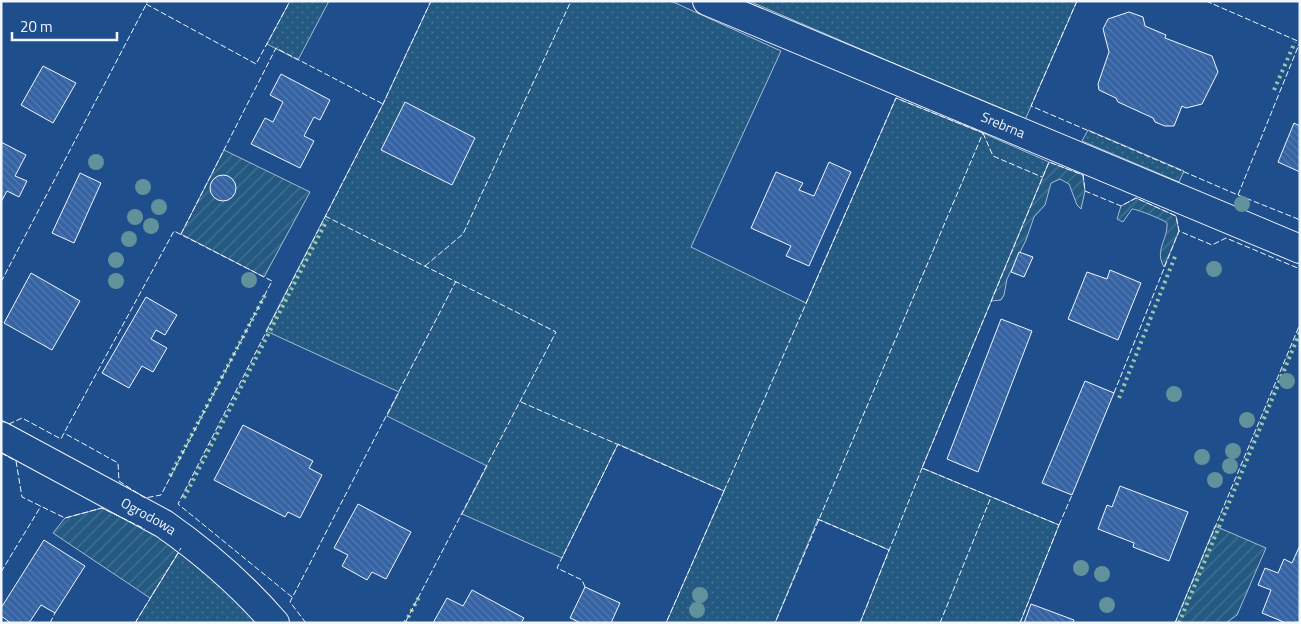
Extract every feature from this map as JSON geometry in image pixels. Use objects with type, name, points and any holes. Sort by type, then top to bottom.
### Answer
[{"type":"street","name":"Srebrna","points":[[708,1],[1300,249]]},
{"type":"street","name":"Ogrodowa","points":[[1,436],[164,524],[188,541],[251,596],[275,623]]},
{"type":"shaded area","points":[[290,1],[329,1],[298,60],[267,44]]},
{"type":"shaded area","points":[[431,1],[671,1],[781,51],[691,247],[806,303],[896,98],[1049,162],[922,468],[1059,525],[1020,623],[860,623],[889,550],[818,519],[775,623],[666,623],[724,491],[618,444],[562,558],[462,514],[487,466],[387,416],[399,392],[266,331],[383,104]]},
{"type":"shaded area","points":[[749,1],[1077,1],[1025,120]]},
{"type":"shaded area","points":[[1088,130],[1184,171],[1179,182],[1082,141]]},
{"type":"shaded area","points":[[224,150],[310,192],[264,277],[181,234]]},
{"type":"shaded area","points":[[1049,162],[1083,175],[1085,191],[1081,209],[1077,205],[1069,184],[1060,179],[1051,183],[1045,205],[1034,217],[1026,240],[1007,279],[1004,295],[1001,300],[991,301]]},
{"type":"shaded area","points":[[1136,198],[1176,216],[1179,231],[1164,267],[1160,255],[1167,223],[1132,209],[1123,222],[1117,219],[1121,206]]},
{"type":"shaded area","points":[[102,508],[182,547],[150,598],[53,533],[65,518]]},
{"type":"shaded area","points":[[1215,526],[1266,548],[1237,615],[1226,623],[1175,623]]},
{"type":"shaded area","points":[[182,547],[260,623],[135,623]]},
{"type":"building","points":[[1129,12],[1143,17],[1145,26],[1166,35],[1165,38],[1212,56],[1218,72],[1202,104],[1186,108],[1182,106],[1174,126],[1165,126],[1155,122],[1153,118],[1118,102],[1116,98],[1099,90],[1098,84],[1109,52],[1103,29],[1108,19]]},
{"type":"building","points":[[43,66],[76,83],[53,123],[21,105]]},
{"type":"building","points":[[281,74],[330,100],[320,120],[314,117],[304,136],[314,141],[300,168],[251,144],[265,118],[273,122],[283,102],[270,95]]},
{"type":"building","points":[[405,102],[475,138],[452,185],[381,150]]},
{"type":"building","points":[[1294,123],[1300,126],[1300,172],[1278,162]]},
{"type":"building","points":[[1,142],[26,155],[15,176],[27,181],[19,197],[7,191],[1,202]]},
{"type":"building","points":[[829,162],[851,172],[809,266],[786,256],[791,246],[751,228],[776,172],[803,183],[799,190],[814,196]]},
{"type":"building","points":[[80,173],[101,183],[74,243],[52,233]]},
{"type":"building","points":[[223,175],[232,179],[236,188],[232,197],[223,201],[214,197],[210,188],[214,179]]},
{"type":"building","points":[[1019,252],[1033,257],[1024,277],[1011,272]]},
{"type":"building","points":[[1110,270],[1141,283],[1118,340],[1068,319],[1087,272],[1107,279]]},
{"type":"building","points":[[31,273],[80,301],[52,350],[4,323]]},
{"type":"building","points":[[146,297],[177,315],[165,335],[156,330],[151,339],[167,348],[153,372],[142,366],[129,388],[102,373]]},
{"type":"building","points":[[1001,319],[1032,331],[978,472],[947,459]]},
{"type":"building","points":[[1085,381],[1114,393],[1072,495],[1042,483]]},
{"type":"building","points":[[243,425],[313,461],[309,468],[322,475],[300,518],[288,512],[285,517],[214,480]]},
{"type":"building","points":[[1120,486],[1188,512],[1169,561],[1133,547],[1134,543],[1098,529],[1107,505],[1112,507]]},
{"type":"building","points":[[358,504],[411,532],[386,579],[372,572],[367,580],[342,566],[348,555],[334,548]]},
{"type":"building","points":[[44,540],[85,566],[55,613],[41,605],[29,623],[11,623],[1,616],[1,608]]},
{"type":"building","points":[[1300,545],[1300,623],[1286,623],[1262,613],[1271,590],[1258,585],[1265,568],[1278,573],[1284,559],[1292,563]]},
{"type":"building","points":[[585,587],[620,603],[611,623],[581,623],[570,618]]},
{"type":"building","points":[[472,590],[524,618],[521,623],[433,623],[447,598],[463,606]]},
{"type":"building","points":[[1031,604],[1074,620],[1073,623],[1024,623]]},
{"type":"hedge","points":[[1274,90],[1295,42]]},
{"type":"hedge","points":[[184,498],[327,220]]},
{"type":"hedge","points":[[1119,398],[1176,254]]},
{"type":"hedge","points":[[170,476],[266,293]]},
{"type":"hedge","points":[[1179,623],[1300,332]]},
{"type":"hedge","points":[[405,623],[419,597]]},
{"type":"fence","points":[[1,282],[148,1]]},
{"type":"fence","points":[[146,4],[256,64],[290,1]]},
{"type":"fence","points":[[292,597],[178,504],[383,104],[431,1]]},
{"type":"fence","points":[[425,266],[463,234],[571,1]]},
{"type":"fence","points":[[1077,1],[1031,106],[1298,219],[1300,225]]},
{"type":"fence","points":[[1206,1],[1300,42]]},
{"type":"fence","points":[[1238,195],[1300,42]]},
{"type":"fence","points":[[181,234],[276,48],[383,104]]},
{"type":"fence","points":[[724,491],[896,98],[983,133],[775,623]]},
{"type":"fence","points":[[983,133],[993,156],[1042,177]]},
{"type":"fence","points":[[1020,623],[1059,525],[922,468],[1049,162],[1083,175],[1085,191],[1121,206],[1136,198],[1176,216],[1179,231],[1212,245],[1226,238],[1300,269]]},
{"type":"fence","points":[[325,216],[556,332],[405,623]]},
{"type":"fence","points":[[1,420],[9,424],[22,418],[61,439],[64,433],[174,231],[272,281],[161,495],[145,498],[119,481],[118,463],[64,433]]},
{"type":"fence","points":[[1114,393],[1179,231]]},
{"type":"fence","points":[[306,623],[290,602],[456,281]]},
{"type":"fence","points":[[1175,623],[1300,324]]},
{"type":"fence","points":[[521,402],[724,491],[666,623]]},
{"type":"fence","points":[[585,587],[582,580],[557,568],[618,444]]},
{"type":"fence","points":[[1,453],[16,461],[22,497],[65,518],[102,508],[145,529]]},
{"type":"fence","points":[[860,623],[922,468]]},
{"type":"fence","points":[[1059,525],[1072,495]]},
{"type":"fence","points":[[940,623],[991,497]]},
{"type":"fence","points":[[1,572],[41,506]]},
{"type":"fence","points":[[817,519],[889,550]]},
{"type":"fence","points":[[135,623],[181,548]]},
{"type":"fence","points":[[50,623],[55,613]]}]
